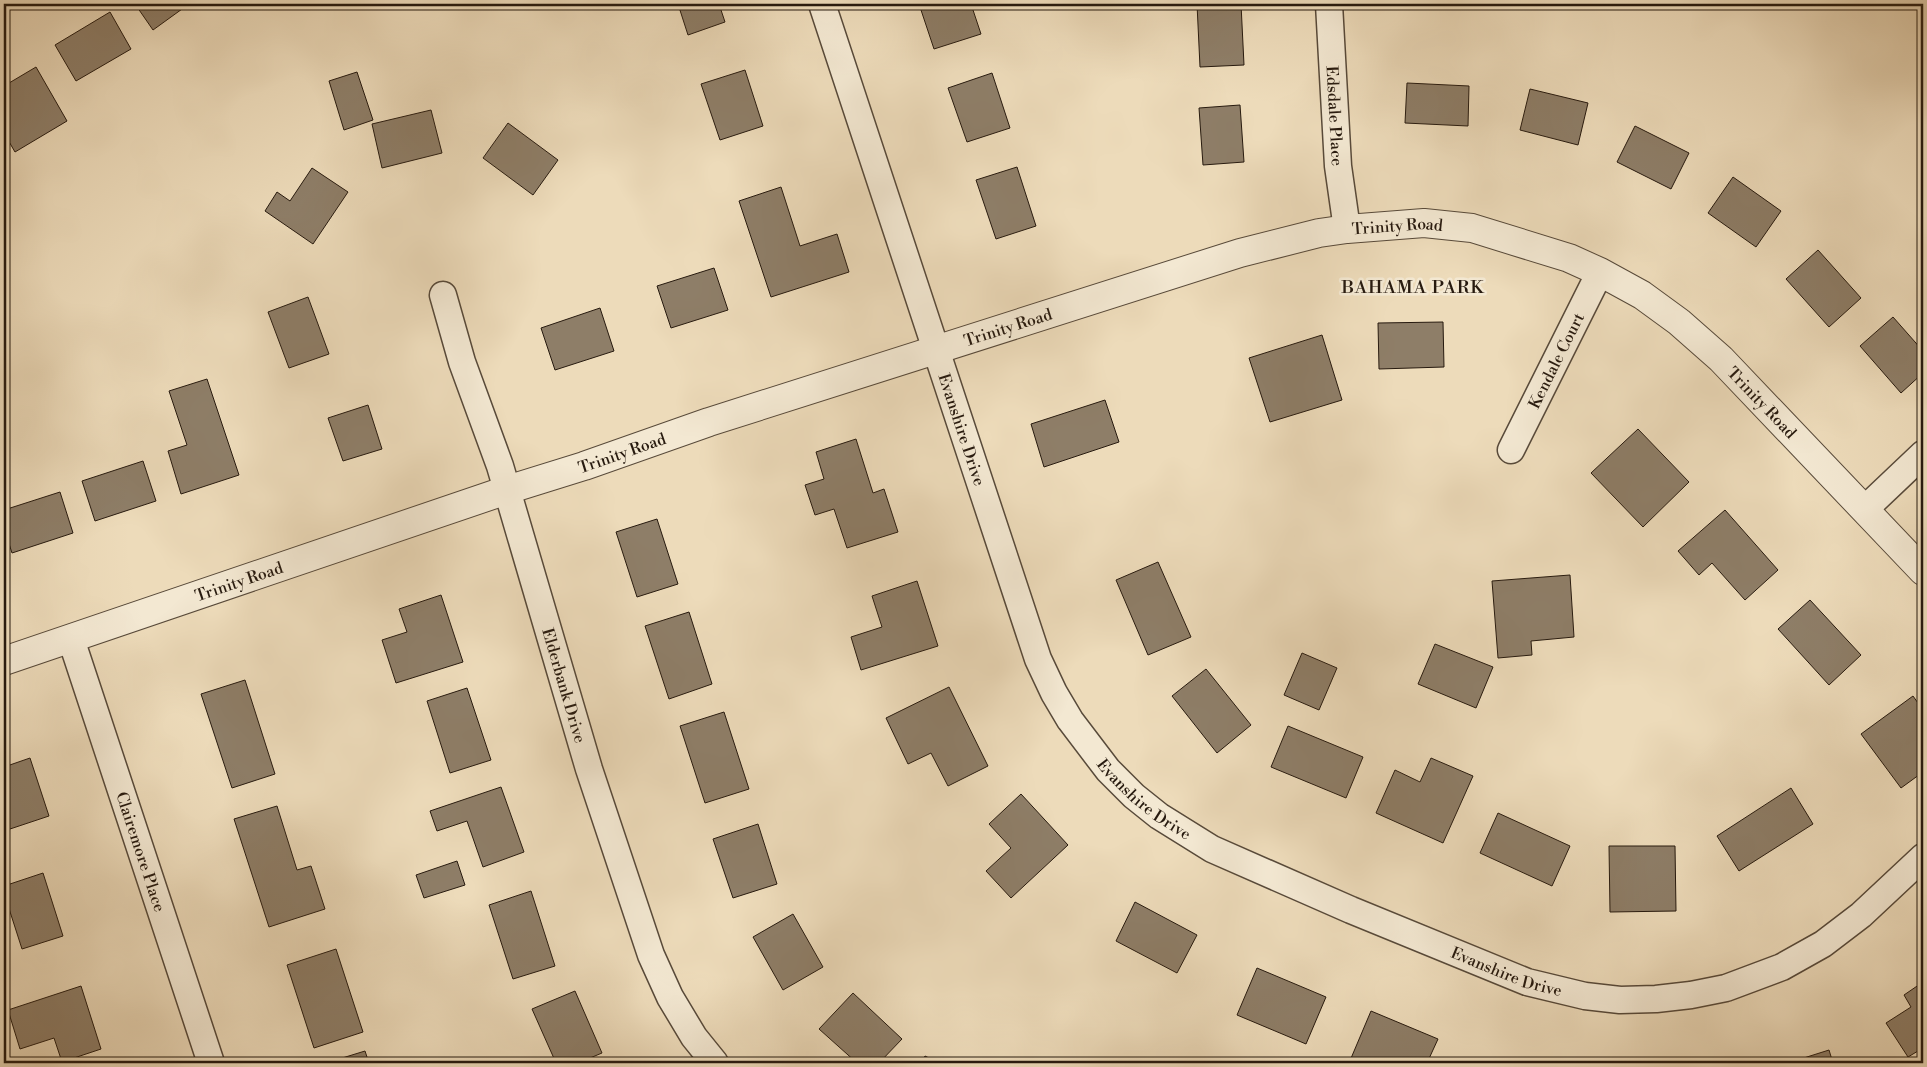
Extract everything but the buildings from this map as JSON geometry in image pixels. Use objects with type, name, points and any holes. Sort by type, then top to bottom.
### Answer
[{"type":"street","name":"Evanshire Drive","points":[[822,4],[1038,659],[1054,693],[1070,720],[1108,770],[1134,796],[1159,816],[1212,849],[1351,910],[1527,982],[1585,996],[1620,1000],[1656,999],[1726,988],[1782,967],[1823,944],[1861,915],[1923,857]]},
{"type":"street","name":"Edsdale Place","points":[[1329,4],[1338,166],[1347,229]]},
{"type":"street","name":"Trinity Road","points":[[4,661],[718,419],[936,348],[1240,253],[1318,233],[1347,229],[1424,224],[1472,228],[1569,258],[1600,272],[1642,295],[1679,322],[1720,359],[1866,509],[1923,571]]},
{"type":"street","name":"Kendale Court","points":[[1510,450],[1600,272]]},
{"type":"street","name":"Elderbank Drive","points":[[443,295],[462,362],[500,466],[589,769],[651,954],[670,997],[694,1037],[715,1063]]},
{"type":"street","points":[[1866,509],[1923,454]]},
{"type":"street","name":"Clairemore Place","points":[[71,639],[212,1063]]},
{"type":"district","name":"BAHAMA PARK","points":[[1413,287]]}]
